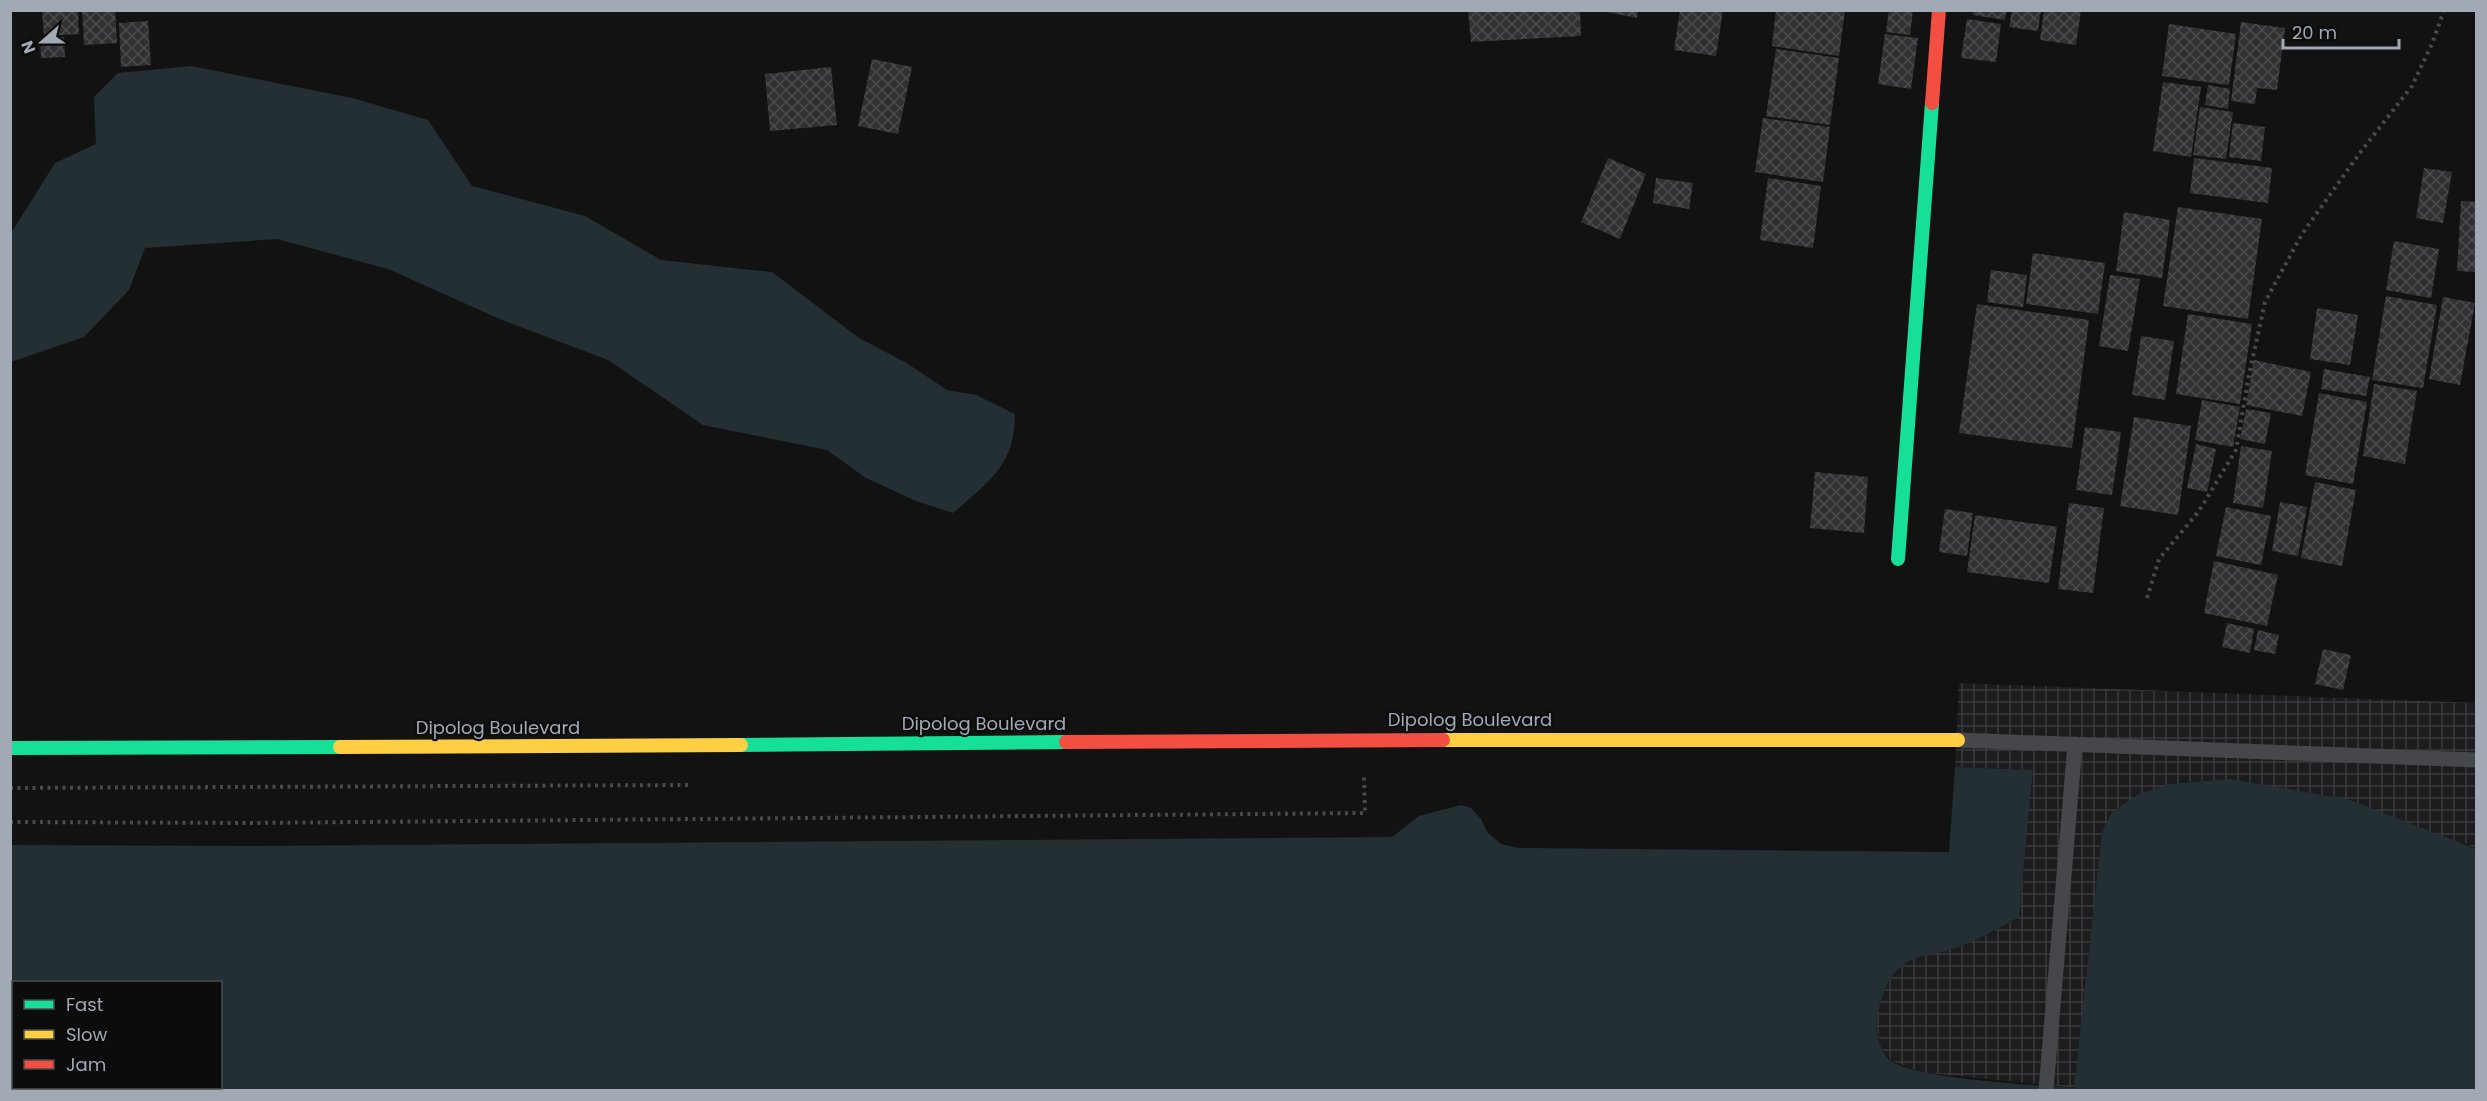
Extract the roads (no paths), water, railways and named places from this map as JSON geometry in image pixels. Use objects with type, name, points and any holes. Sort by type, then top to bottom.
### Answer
[{"type":"street","points":[[1898,559],[1939,10]]},
{"type":"street","name":"Dipolog Boulevard","points":[[10,747],[262,748],[1557,738],[1958,740]]},
{"type":"lane","points":[[1958,740],[2476,760]]},
{"type":"lane","points":[[2046,1090],[2075,744]]}]
